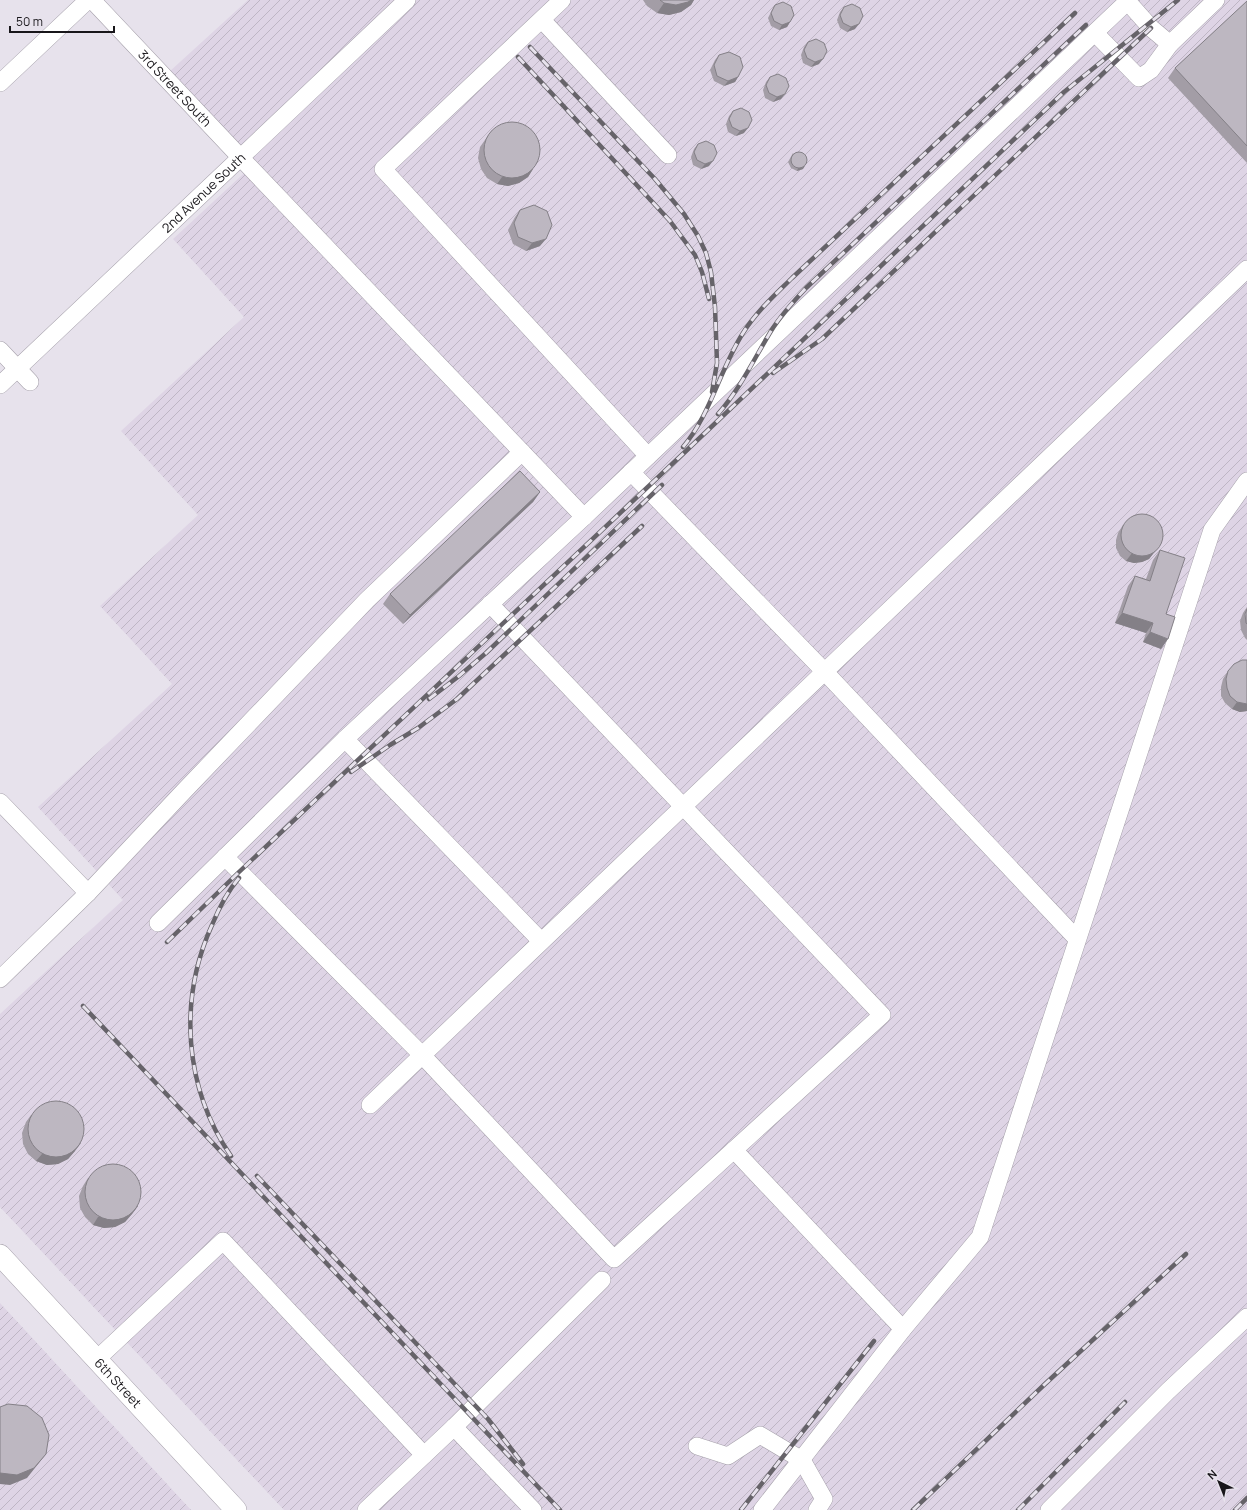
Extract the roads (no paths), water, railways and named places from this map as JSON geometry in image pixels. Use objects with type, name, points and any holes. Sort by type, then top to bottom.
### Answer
[{"type":"main road","name":"6th Street","points":[[0,1255],[236,1510]]},
{"type":"street","points":[[0,82],[88,0]]},
{"type":"street","name":"3rd Street South","points":[[92,0],[584,517]]},
{"type":"street","name":"2nd Avenue South","points":[[0,385],[407,0]]},
{"type":"street","points":[[562,0],[382,169],[648,456]]},
{"type":"street","points":[[1095,33],[1139,78],[1151,70],[1170,44],[1216,0]]},
{"type":"street","points":[[158,923],[345,739],[584,517],[1129,1],[1151,28],[1170,44]]},
{"type":"street","points":[[542,20],[668,155]]},
{"type":"street","points":[[370,1105],[1247,269]]},
{"type":"street","points":[[0,350],[30,382]]},
{"type":"street","points":[[0,979],[88,893],[184,790],[368,600],[522,452]]},
{"type":"street","points":[[631,472],[825,672],[1077,939]]},
{"type":"street","points":[[762,1510],[903,1329],[980,1237],[1212,530],[1247,481]]},
{"type":"street","points":[[225,857],[422,1055],[614,1259],[882,1015],[490,604]]},
{"type":"street","points":[[345,739],[541,941]]},
{"type":"street","points":[[0,802],[88,893]]},
{"type":"street","points":[[734,1150],[903,1329]]},
{"type":"street","points":[[97,1359],[223,1242],[424,1455]]},
{"type":"street","points":[[366,1510],[454,1427],[602,1280]]},
{"type":"street","points":[[1049,1510],[1168,1391],[1247,1317]]},
{"type":"street","points":[[454,1427],[533,1510]]},
{"type":"street","points":[[697,1446],[728,1456],[760,1435],[802,1460],[824,1499],[817,1510]]},
{"type":"railway","points":[[167,942],[239,872],[1064,92],[1178,0]]},
{"type":"railway","points":[[683,447],[701,420],[728,361],[743,333],[772,297],[1075,13]]},
{"type":"railway","points":[[718,414],[740,384],[775,325],[806,288],[1086,25]]},
{"type":"railway","points":[[773,373],[822,339],[1151,28]]},
{"type":"railway","points":[[530,47],[655,179],[684,214],[698,236],[706,253],[711,272],[715,307],[717,363],[712,392]]},
{"type":"railway","points":[[518,57],[670,221],[695,255],[702,272],[709,299]]},
{"type":"railway","points":[[429,699],[486,653],[662,485]]},
{"type":"railway","points":[[351,772],[418,728],[457,699],[642,526]]},
{"type":"railway","points":[[231,1156],[215,1130],[203,1102],[195,1073],[191,1043],[191,1013],[194,983],[201,954],[220,906],[239,878]]},
{"type":"railway","points":[[83,1006],[560,1510]]},
{"type":"railway","points":[[257,1176],[488,1419],[523,1464]]},
{"type":"railway","points":[[913,1510],[1045,1384],[1186,1254]]},
{"type":"railway","points":[[741,1510],[874,1341]]},
{"type":"railway","points":[[1018,1510],[1125,1402]]},
{"type":"railway","points":[[1235,1510],[1247,1498]]}]
